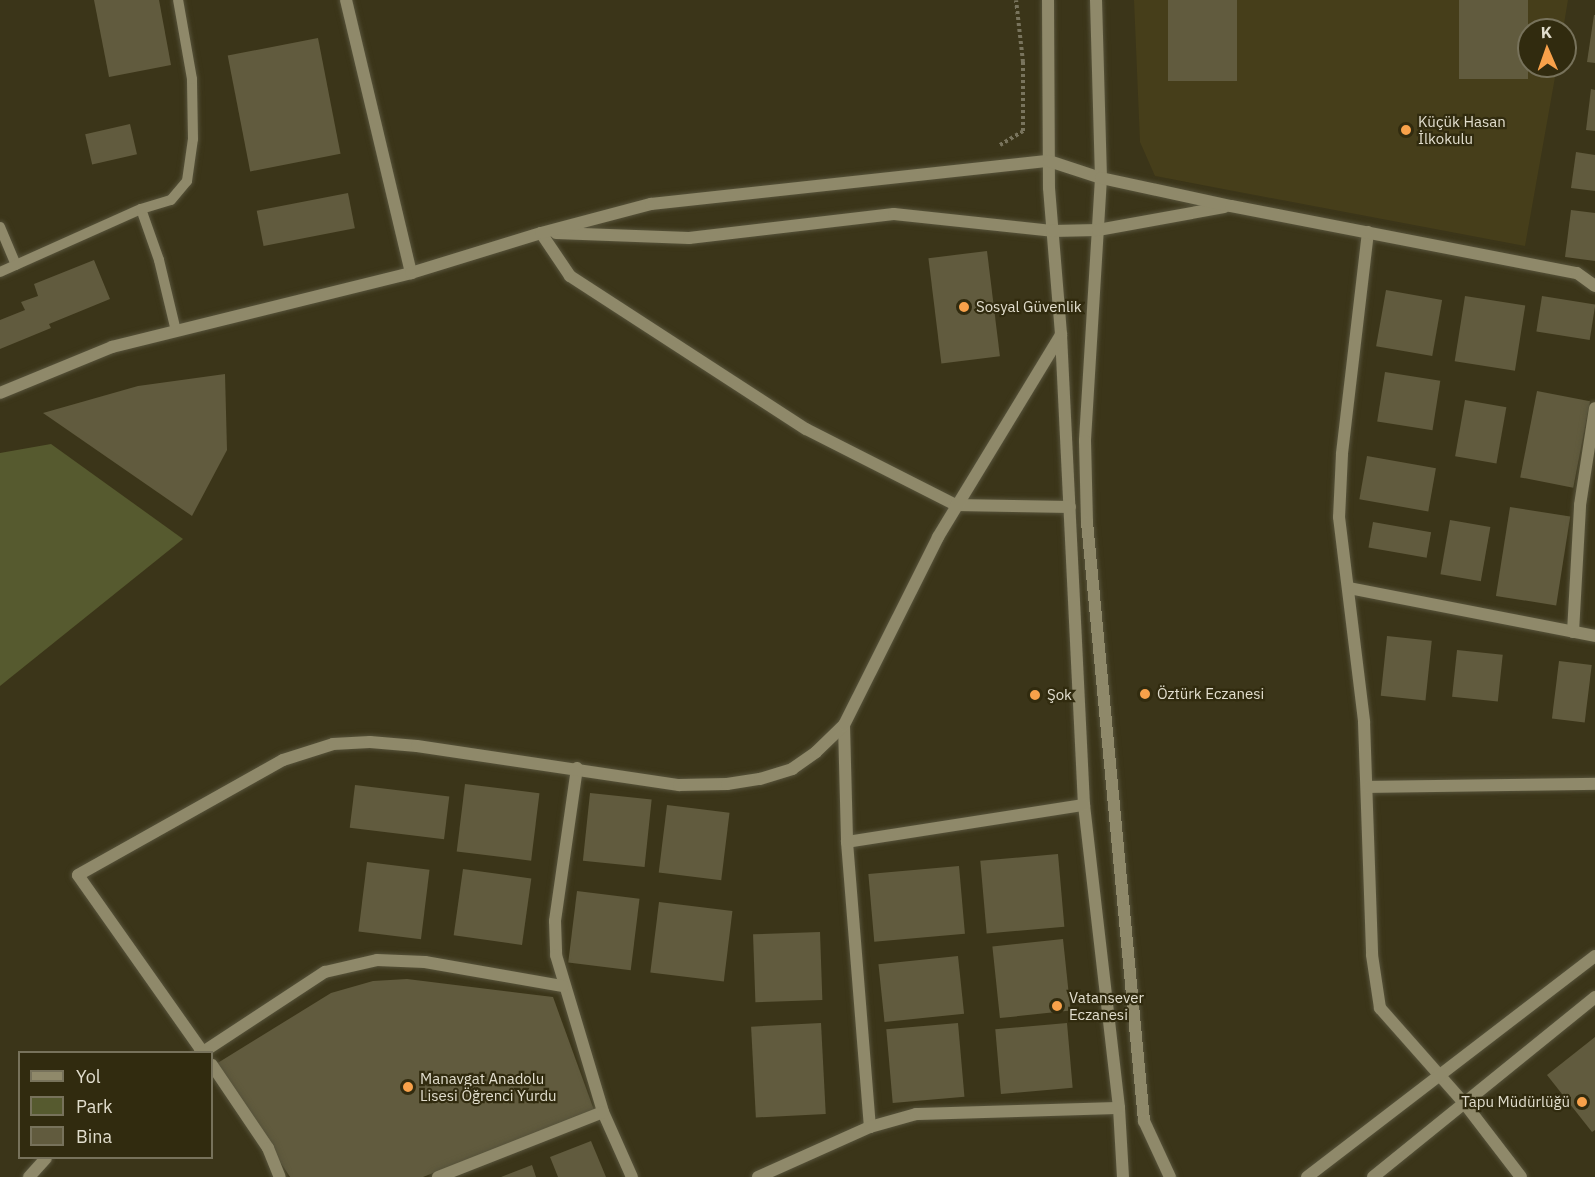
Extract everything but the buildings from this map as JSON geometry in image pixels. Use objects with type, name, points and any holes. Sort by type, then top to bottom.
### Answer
[{"type":"street","points":[[346,0],[411,273]]},
{"type":"street","points":[[1048,0],[1052,231],[1061,335],[1084,805],[1119,1108],[1123,1177]]},
{"type":"street","points":[[1096,0],[1101,178],[1085,441],[1087,522],[1144,1121],[1170,1177]]},
{"type":"street","points":[[0,393],[112,347],[411,273],[541,233],[651,204],[1049,161],[1101,178],[1231,206],[1577,273],[1595,286]]},
{"type":"street","points":[[541,233],[689,238],[894,214],[1052,231],[1098,230],[1231,206]]},
{"type":"street","points":[[1368,232],[1342,454],[1339,517],[1349,588],[1368,787],[1372,955],[1380,1008],[1465,1104],[1521,1177]]},
{"type":"street","points":[[541,233],[570,276],[806,429],[956,505],[1070,507]]},
{"type":"street","points":[[201,1051],[78,875],[283,760],[333,744],[370,742],[417,746],[679,785],[727,784],[760,779],[792,769],[816,752],[844,725],[956,505],[1061,335]]},
{"type":"street","points":[[1573,632],[1580,505],[1595,408]]},
{"type":"street","points":[[1349,588],[1595,636]]},
{"type":"street","points":[[844,725],[847,842],[870,1127]]},
{"type":"street","points":[[577,768],[555,921],[556,955],[563,986],[603,1112],[632,1177]]},
{"type":"street","points":[[1368,787],[1595,784]]},
{"type":"street","points":[[847,842],[1084,805]]},
{"type":"street","points":[[1307,1177],[1595,956]]},
{"type":"street","points":[[204,1051],[325,972],[377,960],[425,962],[563,986]]},
{"type":"street","points":[[1373,1177],[1595,997]]},
{"type":"street","points":[[213,1066],[268,1148],[280,1177]]},
{"type":"street","points":[[758,1177],[870,1127],[916,1114],[948,1111],[1119,1108]]},
{"type":"street","points":[[438,1177],[603,1112]]},
{"type":"street","points":[[29,1177],[45,1159]]},
{"type":"lane","points":[[0,272],[141,209],[171,200],[187,182],[193,139],[192,79],[178,0]]},
{"type":"lane","points":[[141,209],[159,260],[176,331]]},
{"type":"lane","points":[[0,227],[16,266]]},
{"type":"path","points":[[999,145],[1023,131],[1023,62],[1016,0]]},
{"type":"shaded area","name":"Küçük Hasan İlkokulu","points":[[1134,0],[1568,0],[1565,18],[1517,18],[1517,78],[1555,78],[1525,246],[1155,176],[1140,142]]},
{"type":"green space","points":[[51,444],[183,539],[0,686],[0,453]]},
{"type":"place","name":"Küçük Hasan İlkokulu","points":[[1406,130]]},
{"type":"place","name":"Sosyal Güvenlik","points":[[964,307]]},
{"type":"place","name":"Öztürk Eczanesi","points":[[1145,694]]},
{"type":"place","name":"Şok","points":[[1035,695]]},
{"type":"place","name":"Vatansever Eczanesi","points":[[1057,1006]]},
{"type":"place","name":"Manavgat Anadolu Lisesi Öğrenci Yurdu","points":[[408,1087]]},
{"type":"place","name":"Tapu Müdürlüğü","points":[[1582,1102]]}]
